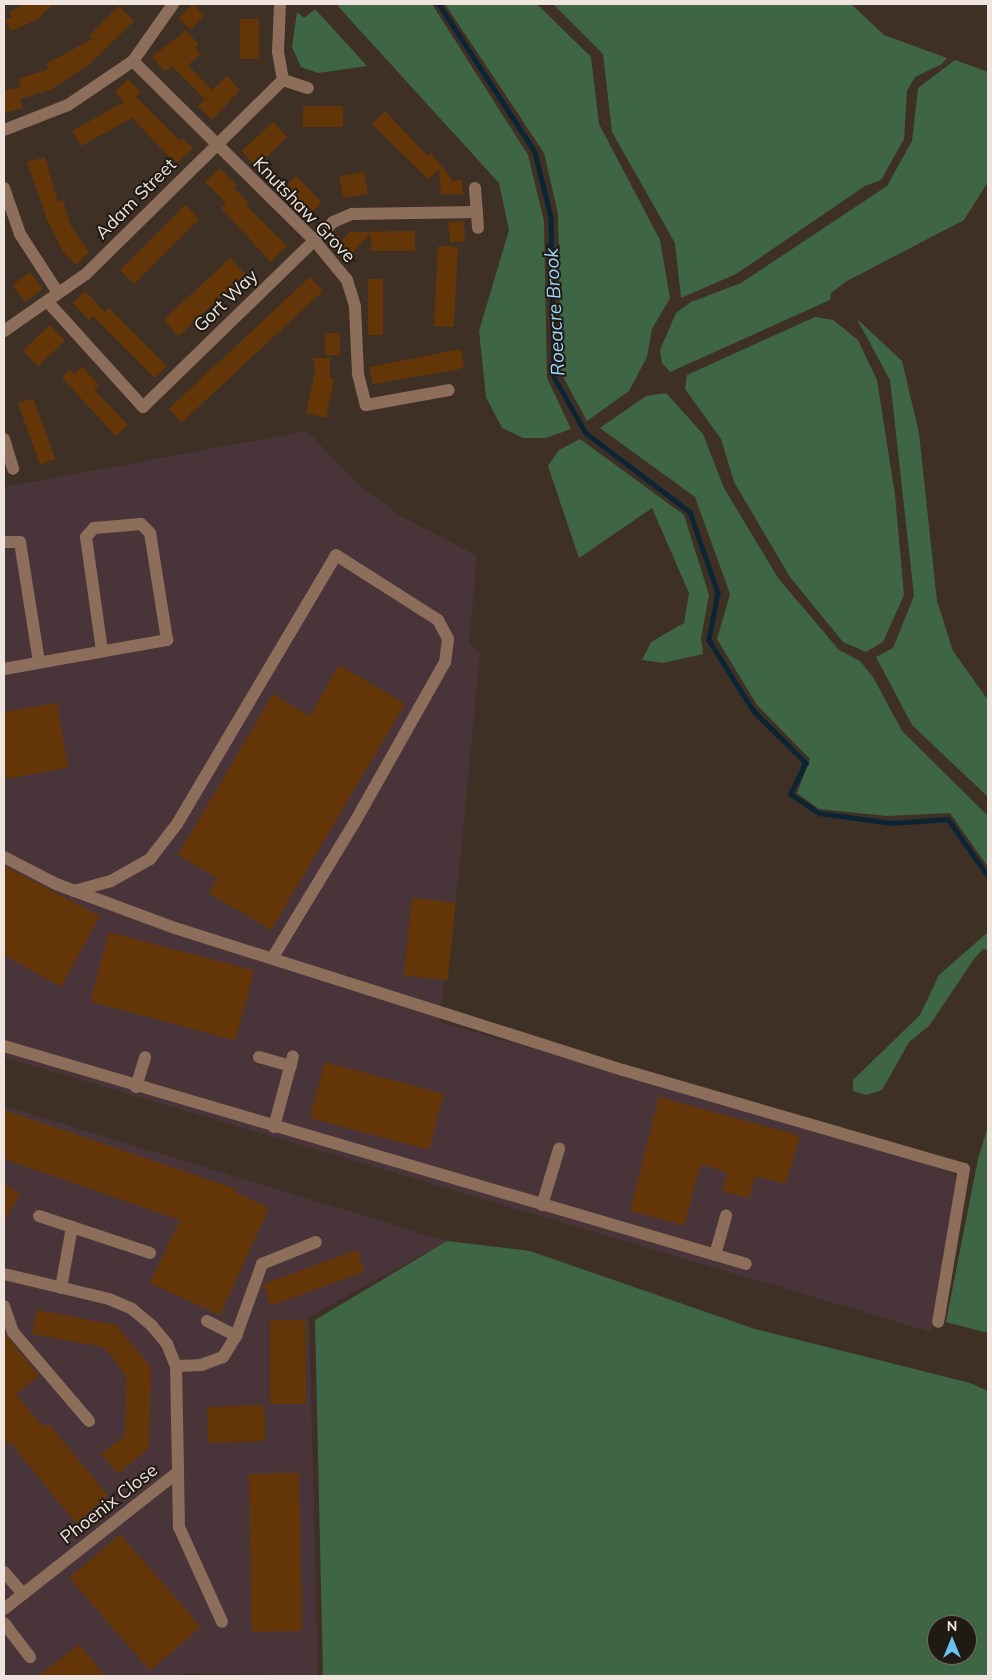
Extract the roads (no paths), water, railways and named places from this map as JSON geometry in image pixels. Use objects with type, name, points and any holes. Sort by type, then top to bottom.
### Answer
[{"type":"street","points":[[4,130],[68,105],[133,61],[173,4]]},
{"type":"street","points":[[280,4],[278,52],[283,80],[308,88]]},
{"type":"street","name":"Knutshaw Grove","points":[[133,61],[215,145],[314,240],[347,280],[355,307],[358,374],[366,405],[449,390]]},
{"type":"street","name":"Adam Street","points":[[4,331],[86,274],[283,80]]},
{"type":"street","points":[[4,188],[20,234],[58,293]]},
{"type":"street","points":[[475,188],[478,228]]},
{"type":"street","name":"Gort Way","points":[[47,301],[142,407],[333,222],[352,214],[477,212]]},
{"type":"street","points":[[4,439],[13,469]]},
{"type":"street","points":[[4,669],[167,640],[150,533],[141,524],[94,528],[86,537],[102,651]]},
{"type":"street","points":[[4,542],[20,542],[39,662]]},
{"type":"street","points":[[74,891],[111,882],[150,859],[177,824],[336,555],[438,620],[448,639],[444,662],[353,825],[273,957]]},
{"type":"street","points":[[4,857],[74,891],[175,928],[273,957],[623,1070],[964,1169],[938,1322]]},
{"type":"street","points":[[4,1046],[136,1087],[746,1264]]},
{"type":"street","points":[[136,1087],[145,1057]]},
{"type":"street","points":[[259,1057],[292,1061],[274,1127]]},
{"type":"street","points":[[542,1205],[560,1149]]},
{"type":"street","points":[[39,1216],[150,1253]]},
{"type":"street","points":[[715,1255],[726,1216]]},
{"type":"street","points":[[60,1288],[72,1227]]},
{"type":"street","points":[[176,1366],[217,1360],[230,1349],[262,1264],[316,1242]]},
{"type":"street","name":"Phoenix Close","points":[[4,1278],[109,1299],[132,1309],[167,1344],[176,1366],[178,1472],[4,1610]]},
{"type":"street","points":[[4,1306],[14,1332],[88,1421]]},
{"type":"street","points":[[207,1321],[236,1336]]},
{"type":"street","points":[[178,1472],[179,1527],[222,1622]]},
{"type":"street","points":[[4,1572],[23,1594]]},
{"type":"street","points":[[4,1622],[30,1658]]},
{"type":"waterway","name":"Roeacre Brook","points":[[439,4],[535,152],[551,217],[554,377],[586,433],[690,512],[718,593],[709,640],[753,710],[806,763],[791,794],[819,813],[891,823],[948,819],[988,876]]}]
